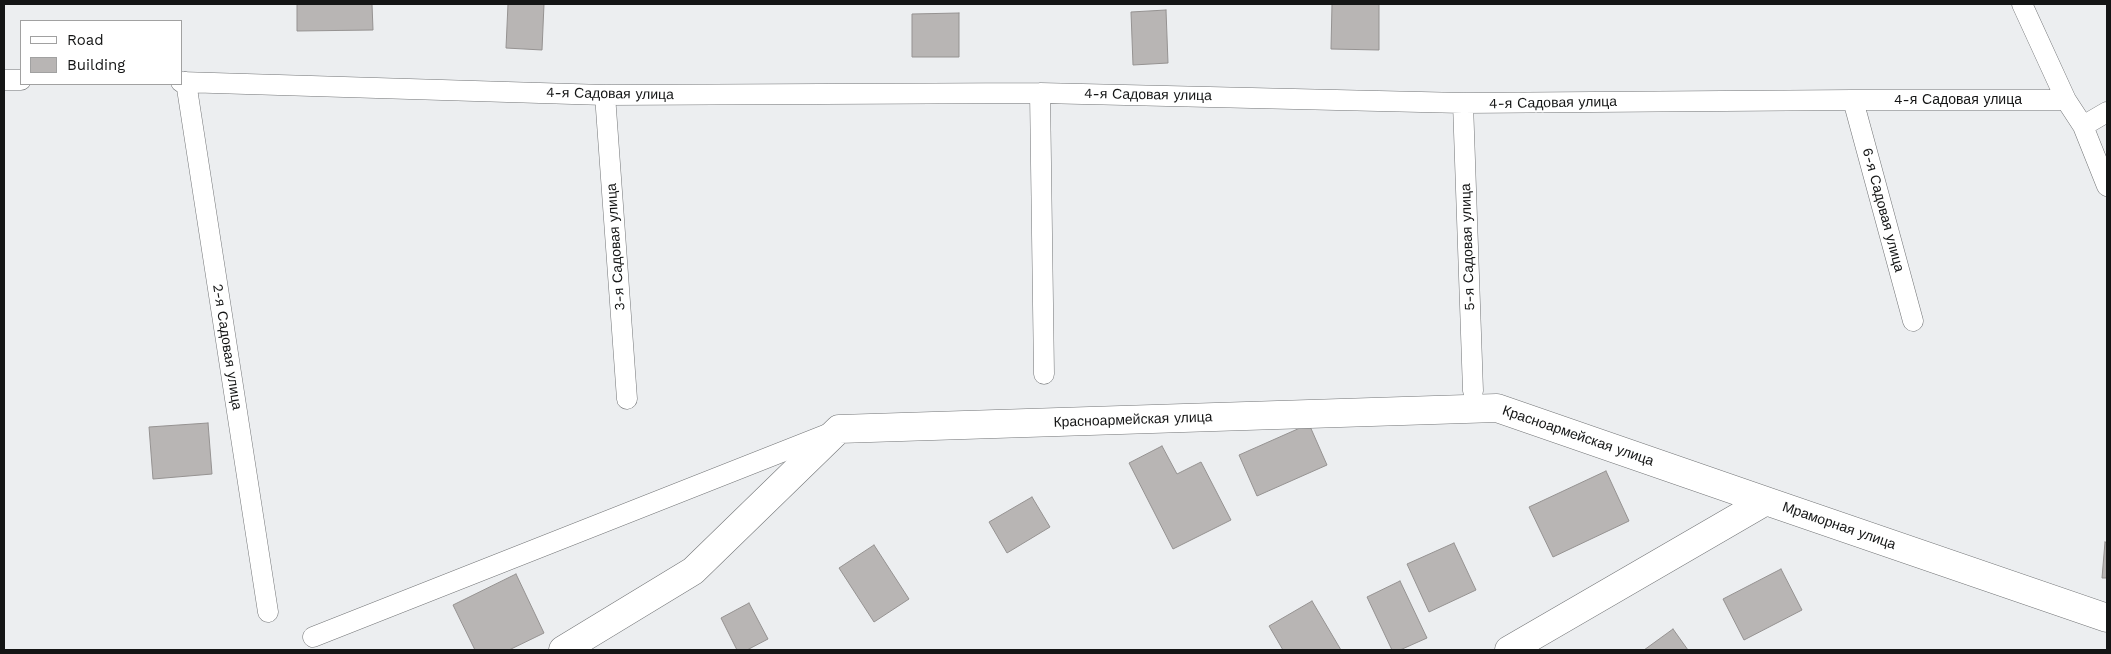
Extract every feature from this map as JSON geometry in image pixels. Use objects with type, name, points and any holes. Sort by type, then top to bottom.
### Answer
[{"type":"street","name":"Красноармейская улица","points":[[838,429],[1497,408],[1766,501]]},
{"type":"street","points":[[563,650],[693,571],[838,429]]},
{"type":"street","name":"Мраморная улица","points":[[1509,650],[1766,501],[2107,618]]},
{"type":"lane","points":[[2022,4],[2066,100],[2083,126],[2107,186]]},
{"type":"lane","points":[[4,80],[20,80]]},
{"type":"lane","name":"4-я Садовая улица","points":[[183,82],[605,95],[1040,93],[1463,103],[2066,100]]},
{"type":"lane","name":"2-я Садовая улица","points":[[183,82],[268,612]]},
{"type":"lane","points":[[1040,93],[1044,374]]},
{"type":"lane","name":"3-я Садовая улица","points":[[605,95],[627,399]]},
{"type":"lane","name":"6-я Садовая улица","points":[[1853,100],[1913,321]]},
{"type":"lane","name":"5-я Садовая улица","points":[[1463,103],[1473,390]]},
{"type":"lane","points":[[2083,126],[2107,112]]},
{"type":"lane","points":[[313,637],[838,429]]},
{"type":"building","points":[[297,4],[372,4],[373,30],[297,31]]},
{"type":"building","points":[[508,4],[544,4],[542,50],[506,48]]},
{"type":"building","points":[[1332,4],[1379,4],[1379,50],[1331,49]]},
{"type":"building","points":[[1166,10],[1168,63],[1133,65],[1131,12]]},
{"type":"building","points":[[959,13],[959,57],[912,57],[912,14]]},
{"type":"building","points":[[208,423],[212,474],[153,479],[149,427]]},
{"type":"building","points":[[1309,424],[1327,465],[1257,496],[1239,455]]},
{"type":"building","points":[[1162,446],[1177,474],[1201,462],[1231,520],[1173,549],[1129,463]]},
{"type":"building","points":[[1606,471],[1629,521],[1553,557],[1529,507]]},
{"type":"building","points":[[1032,497],[1050,527],[1007,553],[989,522]]},
{"type":"building","points":[[2105,542],[2107,543],[2107,578],[2102,578]]},
{"type":"building","points":[[1454,543],[1476,590],[1429,612],[1407,564]]},
{"type":"building","points":[[874,545],[909,599],[874,622],[839,568]]},
{"type":"building","points":[[1781,569],[1802,610],[1744,640],[1723,599]]},
{"type":"building","points":[[516,574],[544,633],[509,650],[475,650],[453,605]]},
{"type":"building","points":[[1400,581],[1427,638],[1400,650],[1392,650],[1367,597]]},
{"type":"building","points":[[1312,601],[1341,650],[1283,650],[1269,626]]},
{"type":"building","points":[[749,603],[768,639],[747,650],[737,650],[721,618]]},
{"type":"building","points":[[1673,629],[1688,650],[1644,650]]}]
